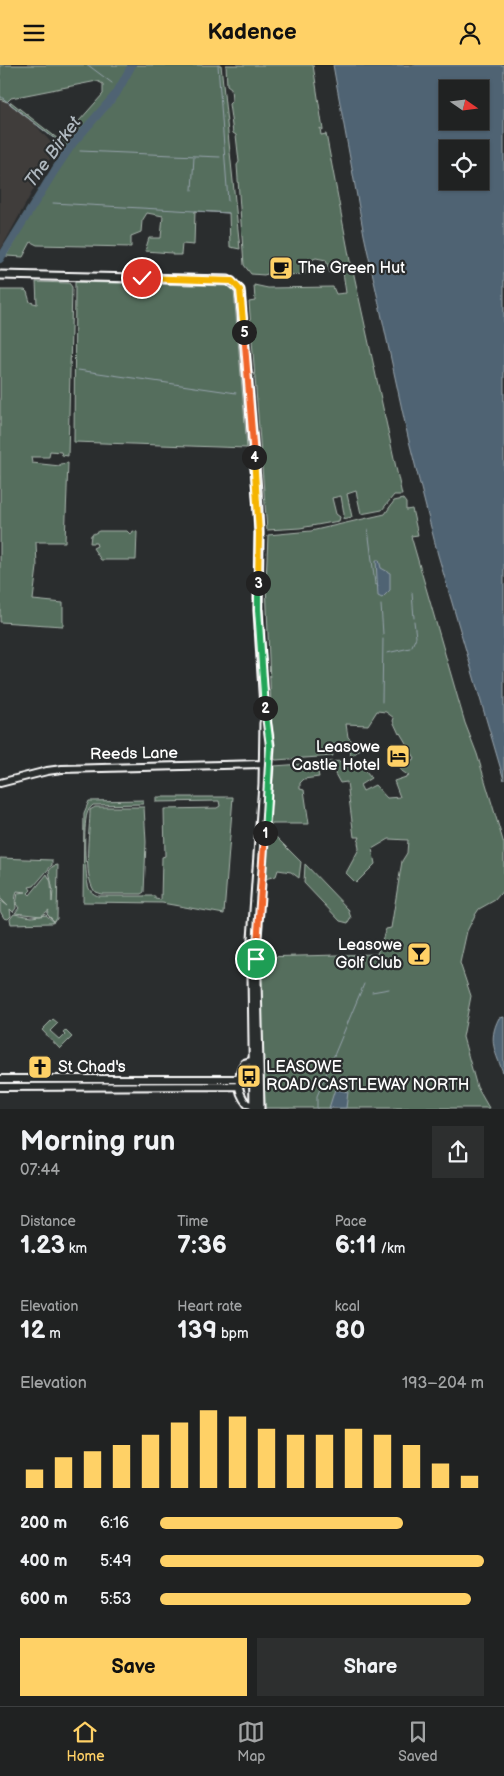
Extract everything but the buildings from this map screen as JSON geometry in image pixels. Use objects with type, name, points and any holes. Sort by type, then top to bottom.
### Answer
[{"type":"main road","points":[[0,275],[228,280],[235,283],[240,296],[257,491],[259,533],[258,609],[266,764],[252,937],[257,1107]]},
{"type":"street","name":"Reeds Lane","points":[[0,783],[60,769],[266,764]]},
{"type":"street","points":[[256,1059],[244,1063],[238,1079],[238,1087],[242,1098],[247,1104],[257,1107]]},
{"type":"street","points":[[1,1079],[238,1079]]},
{"type":"street","points":[[74,1087],[75,1079]]},
{"type":"street","points":[[133,1079],[133,1087]]},
{"type":"street","points":[[177,1079],[177,1087]]},
{"type":"street","points":[[1,1087],[238,1087]]},
{"type":"shaded area","points":[[0,99],[3,99],[32,121],[56,148],[0,251]]},
{"type":"green space","points":[[0,65],[132,65],[116,94],[69,150],[10,104],[11,102],[58,139],[64,138],[103,94],[103,84],[97,81],[11,98],[7,102],[0,99]]},
{"type":"green space","points":[[134,65],[221,65],[240,249],[230,247],[229,213],[195,211],[194,245],[182,244],[181,255],[145,251],[149,238],[161,238],[163,216],[147,213],[142,221],[141,232],[131,236],[131,247],[37,245],[31,242],[23,257],[6,256],[48,183],[76,144],[115,100]]},
{"type":"green space","points":[[226,65],[313,65],[323,130],[320,128],[321,135],[326,134],[351,266],[345,264],[341,272],[330,273],[326,260],[316,258],[307,262],[305,274],[286,275],[283,269],[264,275],[251,274],[244,265],[237,165],[239,162],[236,135],[233,133],[229,104],[232,101],[231,88],[227,85]]},
{"type":"green space","points":[[346,266],[351,268],[354,275],[402,495],[394,495],[382,510],[361,514],[356,491],[347,494],[352,517],[343,519],[341,496],[332,498],[336,514],[340,517],[339,521],[300,528],[267,530],[249,302],[255,301],[254,285],[268,288],[333,287],[336,294],[346,293],[343,272]]},
{"type":"green space","points":[[36,282],[69,283],[72,287],[68,456],[62,455],[61,452],[50,451],[49,457],[31,457],[32,463],[60,466],[60,464],[68,463],[65,542],[36,542],[37,567],[33,600],[63,603],[63,626],[0,622],[0,290],[25,290],[30,302],[37,304]]},
{"type":"green space","points":[[75,282],[228,286],[234,292],[247,448],[74,442]]},
{"type":"green space","name":"Leasowe Golf Club","points":[[403,499],[406,503],[406,510],[412,509],[418,535],[411,536],[465,723],[477,754],[504,844],[504,889],[495,900],[479,909],[475,915],[467,931],[460,963],[471,996],[463,1037],[477,1087],[489,1108],[265,1108],[260,957],[377,954],[386,929],[391,928],[402,861],[407,853],[408,840],[389,839],[372,849],[375,864],[356,883],[346,873],[359,849],[358,842],[360,837],[354,837],[347,782],[340,783],[334,772],[319,762],[346,761],[347,767],[350,760],[357,761],[371,778],[360,785],[363,791],[375,785],[387,798],[400,797],[394,781],[409,776],[399,769],[415,758],[399,734],[393,721],[394,718],[386,712],[377,711],[368,725],[346,724],[348,737],[358,747],[362,744],[364,746],[351,757],[350,749],[340,749],[339,744],[330,745],[333,756],[276,760],[273,758],[266,583],[268,535],[311,531],[385,514],[394,501]]},
{"type":"green space","points":[[99,531],[127,531],[131,535],[133,531],[137,532],[136,560],[101,560],[93,548],[97,546],[96,543],[90,543],[91,535]]},
{"type":"green space","points":[[316,763],[319,777],[304,779],[300,783],[300,789],[304,790],[309,824],[269,824],[274,766]]},
{"type":"green space","points":[[156,797],[233,797],[224,914],[162,903],[83,902],[84,813],[89,801],[143,800],[143,804],[93,805],[89,810],[85,829],[85,849],[87,879],[90,891],[98,896],[155,896],[155,899],[161,900],[162,857],[165,856],[164,809],[217,808],[220,806],[219,801],[156,802]]},
{"type":"green space","points":[[95,807],[144,807],[146,842],[144,892],[141,894],[101,894],[95,892],[89,875],[88,853],[90,810]]},
{"type":"green space","points":[[269,830],[301,862],[299,878],[291,872],[278,870],[276,876],[265,879]]},
{"type":"green space","points":[[0,858],[52,860],[52,865],[34,886],[29,887],[31,890],[28,893],[30,895],[47,874],[51,882],[52,902],[53,891],[49,871],[53,866],[58,865],[57,919],[54,921],[47,914],[49,910],[41,916],[15,913],[19,908],[16,904],[18,893],[26,892],[17,891],[15,900],[16,908],[13,912],[10,909],[11,916],[8,919],[4,918],[0,911],[0,900],[8,906],[0,898]]},
{"type":"green space","points":[[305,864],[348,909],[351,918],[348,923],[340,921],[304,883]]},
{"type":"green space","points":[[14,914],[32,917],[46,915],[54,922],[11,924],[10,919]]},
{"type":"green space","points":[[53,1019],[58,1023],[50,1031],[60,1040],[65,1035],[63,1033],[65,1030],[72,1037],[60,1049],[42,1030]]},
{"type":"water","points":[[333,65],[504,65],[504,780],[438,555],[408,437],[364,235]]},
{"type":"water","points":[[376,560],[379,560],[381,568],[390,573],[390,590],[382,598],[378,596]]},
{"type":"water","points":[[504,1017],[504,1075],[493,1040],[495,1026],[499,1018]]},
{"type":"water","points":[[335,1089],[348,1092],[346,1108],[329,1108]]},
{"type":"waterway","points":[[88,65],[112,83]]},
{"type":"waterway","name":"The Birket","points":[[0,259],[73,143],[116,94],[132,65]]},
{"type":"waterway","points":[[218,65],[228,201]]},
{"type":"waterway","points":[[0,96],[61,144]]},
{"type":"waterway","points":[[80,151],[220,157]]},
{"type":"waterway","points":[[192,190],[194,157]]},
{"type":"waterway","points":[[53,203],[229,213]]},
{"type":"waterway","points":[[78,370],[236,393]]},
{"type":"waterway","points":[[368,529],[375,584],[379,586]]},
{"type":"waterway","points":[[412,593],[414,618]]},
{"type":"waterway","points":[[381,605],[383,634]]},
{"type":"waterway","points":[[412,646],[416,637],[414,621]]},
{"type":"waterway","points":[[382,702],[383,639]]},
{"type":"waterway","points":[[387,653],[410,648]]},
{"type":"waterway","points":[[317,1109],[317,1096],[364,984]]},
{"type":"waterway","points":[[372,992],[389,989]]},
{"type":"place","name":"The Green Hut","points":[[281,268]]},
{"type":"place","name":"Leasowe Castle Hotel","points":[[398,756]]},
{"type":"place","name":"Leasowe Golf Club","points":[[419,954]]},
{"type":"place","name":"St Chad's","points":[[40,1067]]},
{"type":"place","name":"LEASOWE ROAD/CASTLEWAY NORTH","points":[[249,1076]]},
{"type":"route","points":[[142,278],[228,280],[235,283],[240,290],[257,491],[259,533],[258,609],[264,707],[270,746],[256,959]]}]
